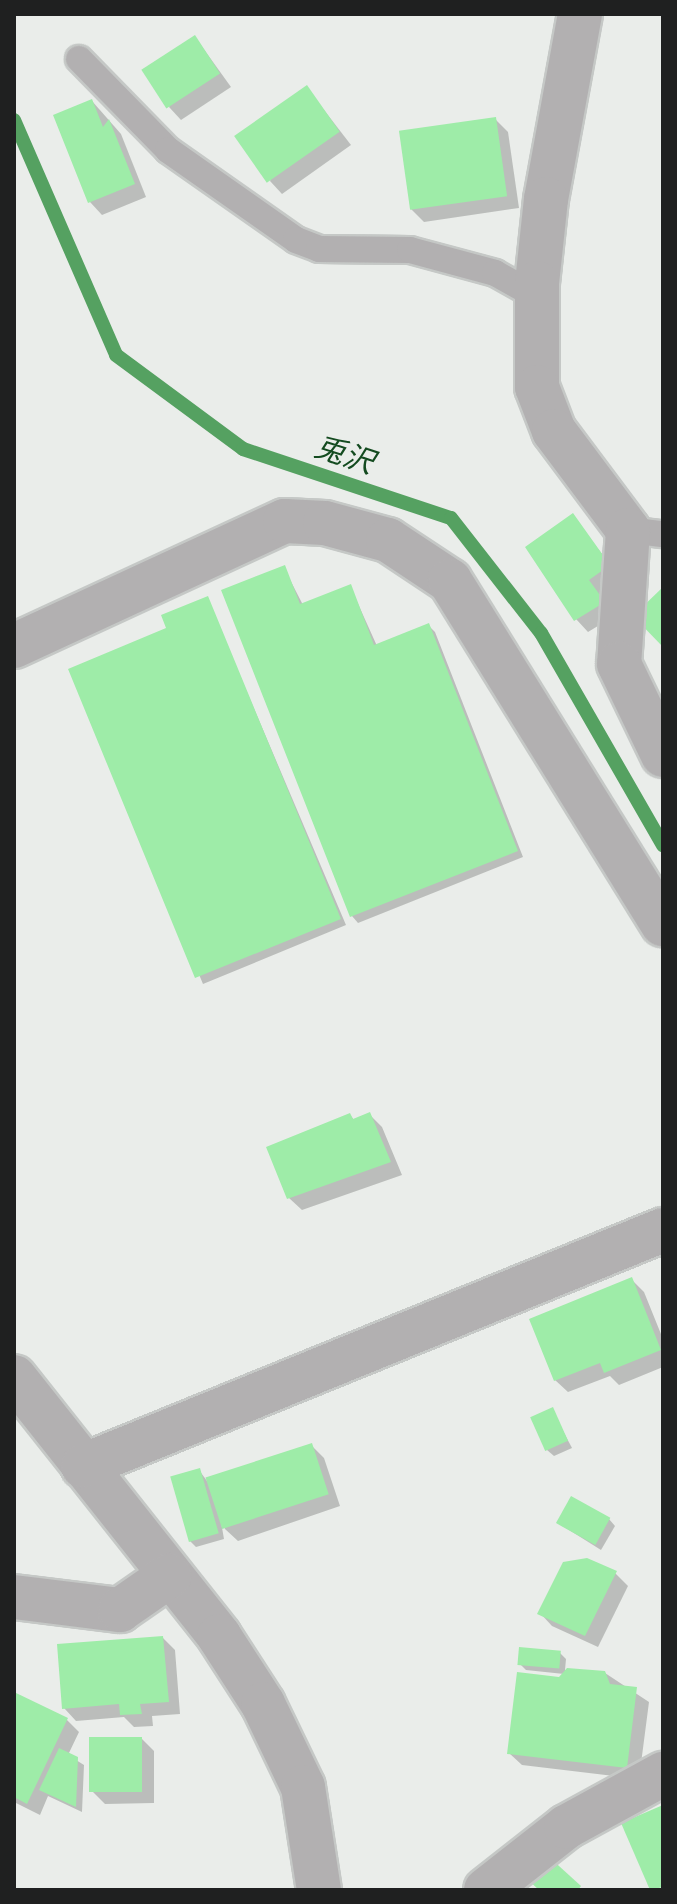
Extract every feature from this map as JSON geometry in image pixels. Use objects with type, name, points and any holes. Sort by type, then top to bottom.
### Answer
[{"type":"street","points":[[580,14],[546,199],[536,296],[537,387],[554,431],[646,532],[619,664],[658,730]]},
{"type":"street","points":[[14,646],[285,521],[325,523],[388,540],[450,581],[663,924]]},
{"type":"street","points":[[83,1466],[663,1230]]},
{"type":"street","points":[[14,1377],[219,1636],[283,1745],[303,1787],[319,1890]]},
{"type":"street","points":[[14,1597],[120,1610],[169,1576]]},
{"type":"street","points":[[499,1886],[566,1827],[663,1774]]},
{"type":"lane","points":[[79,59],[168,150],[296,240],[319,249],[410,250],[495,273],[536,296]]},
{"type":"building","points":[[195,35],[220,74],[166,108],[141,70]]},
{"type":"building","points":[[307,85],[340,132],[267,183],[234,136]]},
{"type":"building","points":[[92,99],[103,127],[109,119],[135,184],[88,203],[53,115]]},
{"type":"building","points":[[496,117],[507,196],[410,210],[399,131]]},
{"type":"building","points":[[573,513],[610,565],[589,580],[605,602],[574,621],[525,547]]},
{"type":"building","points":[[285,565],[300,604],[351,584],[374,645],[429,623],[518,851],[350,917],[221,590]]},
{"type":"building","points":[[663,587],[663,647],[633,616]]},
{"type":"building","points":[[208,596],[341,919],[195,978],[68,669],[166,628],[161,615]]},
{"type":"building","points":[[370,1112],[391,1162],[287,1199],[266,1147],[350,1113],[353,1119]]},
{"type":"building","points":[[632,1277],[661,1350],[604,1373],[600,1363],[554,1381],[529,1319]]},
{"type":"building","points":[[553,1407],[568,1441],[545,1451],[530,1417]]},
{"type":"building","points":[[312,1443],[329,1494],[222,1529],[205,1478]]},
{"type":"building","points":[[200,1468],[219,1533],[189,1542],[170,1477]]},
{"type":"building","points":[[571,1496],[610,1518],[595,1545],[556,1523]]},
{"type":"building","points":[[587,1558],[617,1571],[585,1636],[537,1614],[563,1562]]},
{"type":"building","points":[[163,1636],[169,1702],[140,1704],[142,1714],[120,1715],[119,1704],[62,1709],[57,1644]]},
{"type":"building","points":[[519,1647],[561,1651],[559,1669],[517,1665]]},
{"type":"building","points":[[567,1668],[605,1671],[610,1684],[637,1687],[627,1768],[507,1754],[517,1672],[559,1677]]},
{"type":"building","points":[[14,1692],[68,1718],[27,1804],[14,1797]]},
{"type":"building","points":[[89,1737],[142,1737],[142,1792],[89,1792]]},
{"type":"building","points":[[59,1748],[78,1757],[76,1807],[39,1790]]},
{"type":"building","points":[[663,1805],[663,1887],[650,1890],[621,1823]]},
{"type":"building","points":[[548,1856],[581,1886],[578,1890],[539,1890],[527,1879]]},
{"type":"waterway","name":"兎沢","points":[[14,120],[116,355],[243,449],[451,518],[541,633],[663,845]]}]
